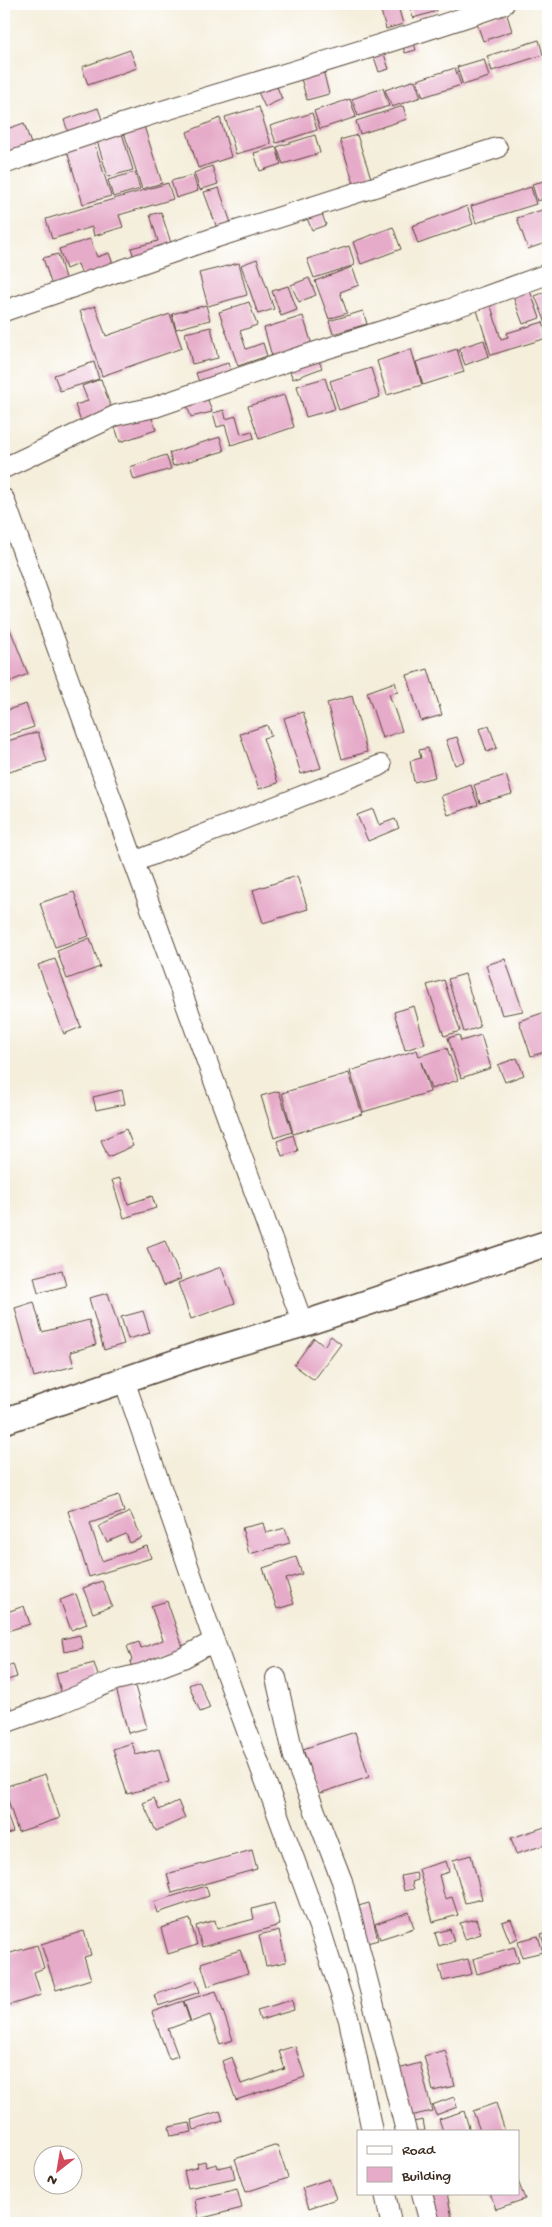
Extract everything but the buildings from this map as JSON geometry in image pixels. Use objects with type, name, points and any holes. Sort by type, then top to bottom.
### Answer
[{"type":"street","points":[[4,164],[59,144],[367,50],[504,4]]},
{"type":"street","points":[[4,311],[214,238],[497,148]]},
{"type":"street","points":[[4,468],[117,415],[155,407],[297,358],[448,310],[548,274]]},
{"type":"street","points":[[4,499],[303,1324]]},
{"type":"street","points":[[134,862],[381,765]]},
{"type":"street","points":[[4,1421],[200,1354],[303,1324],[548,1243]]},
{"type":"street","points":[[124,1380],[214,1641],[322,1935],[349,2020],[372,2130]]},
{"type":"street","points":[[4,1723],[61,1703],[115,1680],[141,1674],[183,1658],[214,1641]]},
{"type":"street","points":[[276,1678],[294,1757],[342,1881],[406,2130]]},
{"type":"street","points":[[385,2194],[391,2223]]},
{"type":"street","points":[[422,2194],[430,2223]]}]
